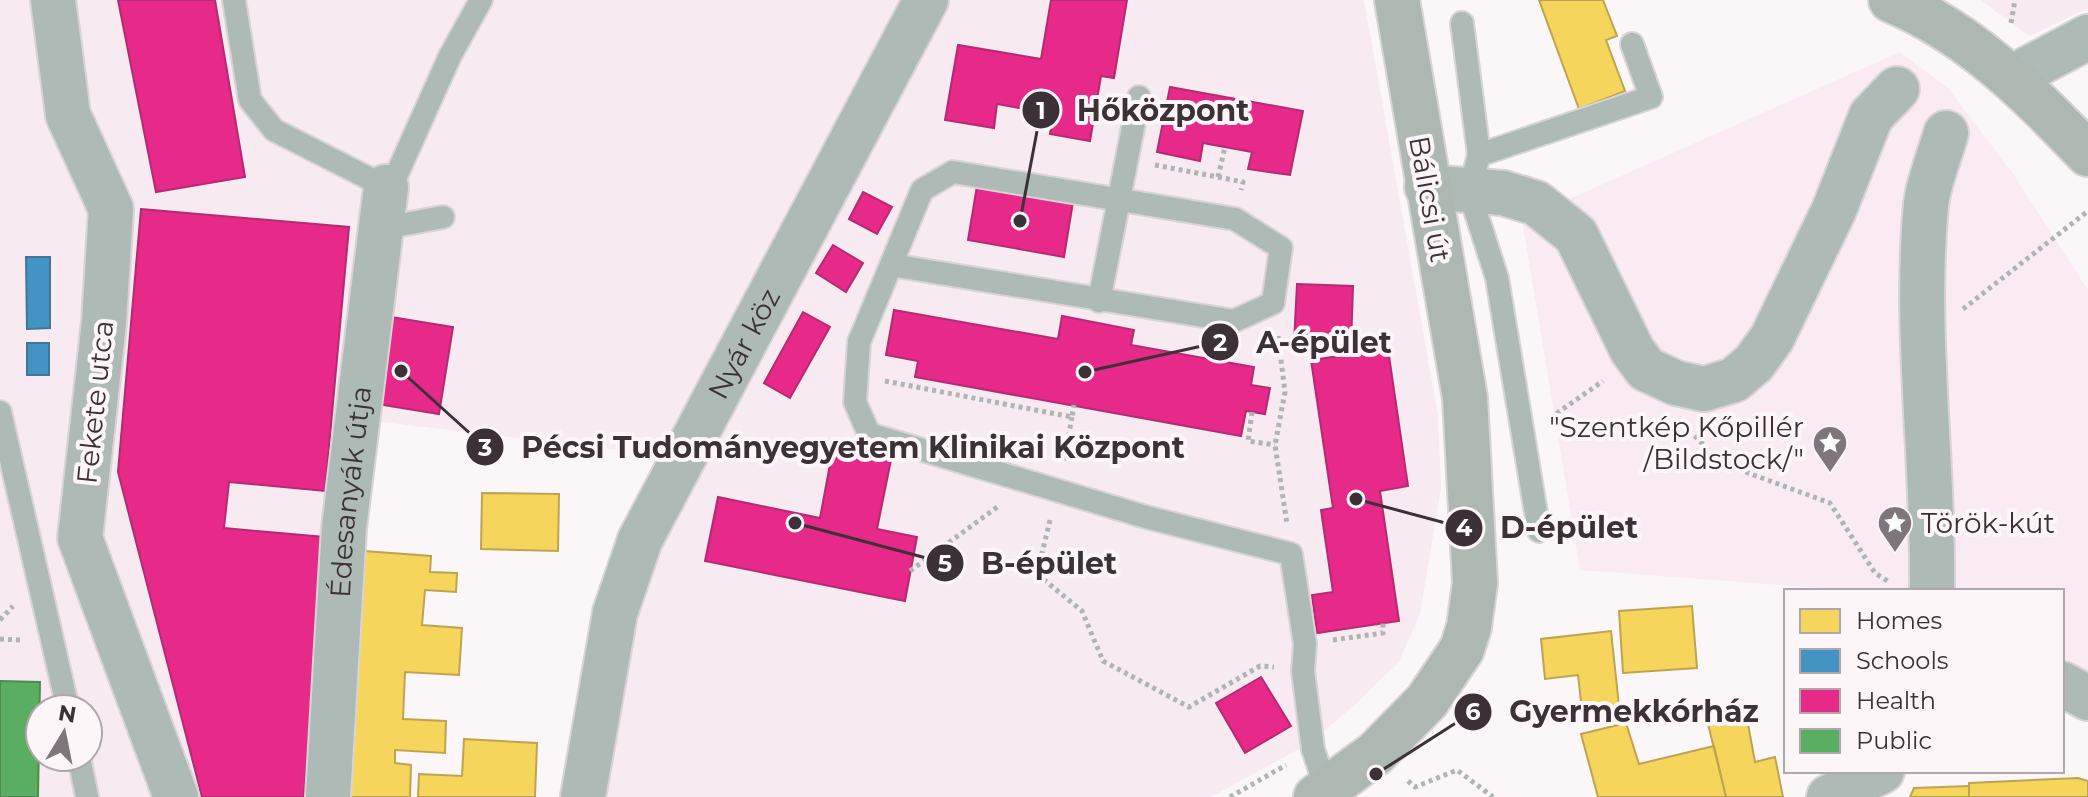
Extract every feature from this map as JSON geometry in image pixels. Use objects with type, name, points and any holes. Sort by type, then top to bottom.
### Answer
[{"type":"street","name":"Fekete utca","points":[[53,0],[68,115],[111,209],[104,322],[80,538],[176,797]]},
{"type":"street","name":"Nyár köz","points":[[583,797],[615,613],[640,540],[926,0]]},
{"type":"street","name":"Bálicsi út","points":[[1318,778],[1376,753],[1406,727],[1427,701],[1462,649],[1469,627],[1475,583],[1458,177],[1397,0]]},
{"type":"street","points":[[1891,0],[1920,12],[1976,47],[2013,77],[2088,154]]},
{"type":"street","points":[[2013,77],[2088,37]]},
{"type":"street","points":[[1458,177],[1536,203],[1576,235],[1632,350],[1646,369],[1676,383],[1704,389],[1734,380],[1754,363],[1772,338],[1834,210],[1871,116],[1897,89]]},
{"type":"street","points":[[1913,588],[1933,533],[1925,441],[1926,201],[1946,133]]},
{"type":"street","name":"Édesanyák útja","points":[[328,797],[344,528],[386,187]]},
{"type":"street","points":[[2064,685],[2088,698]]},
{"type":"street","points":[[1829,797],[1878,773]]},
{"type":"street","points":[[1891,797],[1899,773]]},
{"type":"lane","points":[[234,0],[250,100],[274,130],[333,158],[371,183],[386,187],[397,174],[450,56],[481,0]]},
{"type":"lane","points":[[1462,23],[1458,177],[1497,278],[1539,531]]},
{"type":"lane","points":[[1458,177],[1651,97],[1632,44]]},
{"type":"lane","points":[[1099,301],[1139,97]]},
{"type":"lane","points":[[891,265],[1234,321],[1273,303],[1281,248],[1235,219],[953,172],[922,190],[859,342],[855,402],[869,434],[1146,517],[1291,554],[1305,644],[1303,671],[1318,778]]},
{"type":"lane","points":[[379,229],[443,217]]},
{"type":"lane","points":[[0,412],[64,693]]},
{"type":"lane","points":[[82,773],[87,797]]},
{"type":"path","points":[[1126,160],[1218,177],[1225,147]]},
{"type":"path","points":[[1924,340],[2088,211]]},
{"type":"path","points":[[1273,303],[1285,392],[1275,445],[1291,554]]},
{"type":"path","points":[[857,376],[1072,417]]},
{"type":"path","points":[[1521,422],[1559,415],[1607,378]]},
{"type":"path","points":[[1676,383],[1689,429],[1721,463],[1830,503],[1875,573],[1913,588]]},
{"type":"path","points":[[1074,405],[1037,574],[1082,611],[1103,661],[1189,707],[1260,666],[1303,671]]},
{"type":"path","points":[[1252,412],[1248,441],[1275,445]]},
{"type":"path","points":[[910,571],[1032,481]]},
{"type":"path","points":[[1305,644],[1383,633],[1383,623]]},
{"type":"path","points":[[1376,753],[1415,787],[1457,770],[1493,797]]},
{"type":"path","points":[[1230,797],[1318,778]]},
{"type":"shaded area","points":[[0,0],[899,0],[659,455],[357,419],[328,797],[0,797]]},
{"type":"shaded area","points":[[948,0],[1364,0],[1438,415],[1441,488],[1420,614],[1399,662],[1359,701],[1312,742],[1211,797],[607,797],[637,619],[657,551],[763,360]]},
{"type":"shaded area","points":[[1980,0],[2088,0],[2088,8],[2030,36]]},
{"type":"shaded area","points":[[1900,52],[1948,88],[2014,175],[2088,290],[2088,689],[2064,675],[2064,589],[1833,589],[1580,570],[1522,220]]},
{"type":"building: Homes","points":[[1539,0],[1603,0],[1617,36],[1606,40],[1625,91],[1579,109]]},
{"type":"building: Homes","points":[[482,493],[559,494],[558,551],[481,549]]},
{"type":"building: Homes","points":[[364,551],[431,556],[430,572],[457,573],[456,592],[425,590],[422,625],[462,628],[459,675],[405,672],[403,719],[446,721],[445,753],[395,750],[395,763],[411,765],[410,797],[350,797]]},
{"type":"building: Homes","points":[[1692,606],[1697,668],[1623,673],[1619,611]]},
{"type":"building: Homes","points":[[1611,631],[1620,715],[1583,719],[1578,675],[1545,679],[1541,639]]},
{"type":"building: Homes","points":[[1746,713],[1755,762],[1775,757],[1783,797],[1726,797],[1707,720]]},
{"type":"building: Homes","points":[[1626,723],[1639,764],[1714,746],[1726,797],[1598,797],[1581,734]]},
{"type":"building: Homes","points":[[464,739],[537,743],[535,797],[418,797],[419,774],[462,776]]},
{"type":"building: Homes","points":[[2078,778],[2088,781],[2088,797],[1969,797],[1969,783]]},
{"type":"building: Homes","points":[[1969,786],[1969,797],[1910,797],[1914,788]]},
{"type":"building: Schools","points":[[26,257],[50,257],[50,328],[27,329]]},
{"type":"building: Schools","points":[[27,343],[49,343],[49,375],[27,375]]},
{"type":"building: Health","points":[[118,0],[215,0],[245,177],[156,192]]},
{"type":"building: Health","points":[[1051,0],[1127,0],[1114,78],[1101,76],[1090,141],[1050,134],[1053,114],[997,104],[994,128],[945,120],[958,45],[1041,59]]},
{"type":"building: Health","points":[[1170,87],[1303,111],[1290,175],[1248,169],[1252,152],[1203,143],[1200,161],[1157,152]]},
{"type":"building: Health","points":[[977,186],[1073,202],[1064,257],[968,240]]},
{"type":"building: Health","points":[[863,192],[892,207],[877,234],[849,219]]},
{"type":"building: Health","points":[[141,209],[349,227],[325,491],[229,482],[224,528],[324,537],[304,797],[202,797],[118,472]]},
{"type":"building: Health","points":[[833,245],[863,263],[846,292],[816,273]]},
{"type":"building: Health","points":[[1297,284],[1353,286],[1351,346],[1294,343]]},
{"type":"building: Health","points":[[894,310],[1058,339],[1062,316],[1134,330],[1131,345],[1254,367],[1251,385],[1270,388],[1265,414],[1246,411],[1241,436],[915,377],[918,361],[886,355]]},
{"type":"building: Health","points":[[803,312],[830,327],[790,398],[764,383]]},
{"type":"building: Health","points":[[391,317],[453,327],[439,414],[377,404]]},
{"type":"building: Health","points":[[1388,349],[1408,486],[1380,491],[1399,621],[1317,633],[1312,595],[1333,592],[1321,510],[1333,508],[1311,360]]},
{"type":"building: Health","points":[[834,443],[892,455],[877,529],[917,537],[905,601],[705,561],[718,497],[820,518]]},
{"type":"building: Health","points":[[1261,677],[1291,726],[1245,753],[1216,703]]},
{"type":"building: Public","points":[[0,681],[40,682],[40,693],[24,693],[24,773],[38,773],[38,797],[0,797]]},
{"type":"place","name":"Hőközpont","points":[[1020,221]]},
{"type":"place","name":"Pécsi Tudományegyetem Klinikai Központ","points":[[401,371]]},
{"type":"place","name":"A-épület","points":[[1085,372]]},
{"type":"place","name":"\"Szentkép Kőpillér /Bildstock/\"","points":[[1830,474]]},
{"type":"place","name":"D-épület","points":[[1356,499]]},
{"type":"place","name":"B-épület","points":[[795,523]]},
{"type":"place","name":"Török-kút","points":[[1895,554]]},
{"type":"place","name":"Gyermekkórház","points":[[1376,774]]}]
